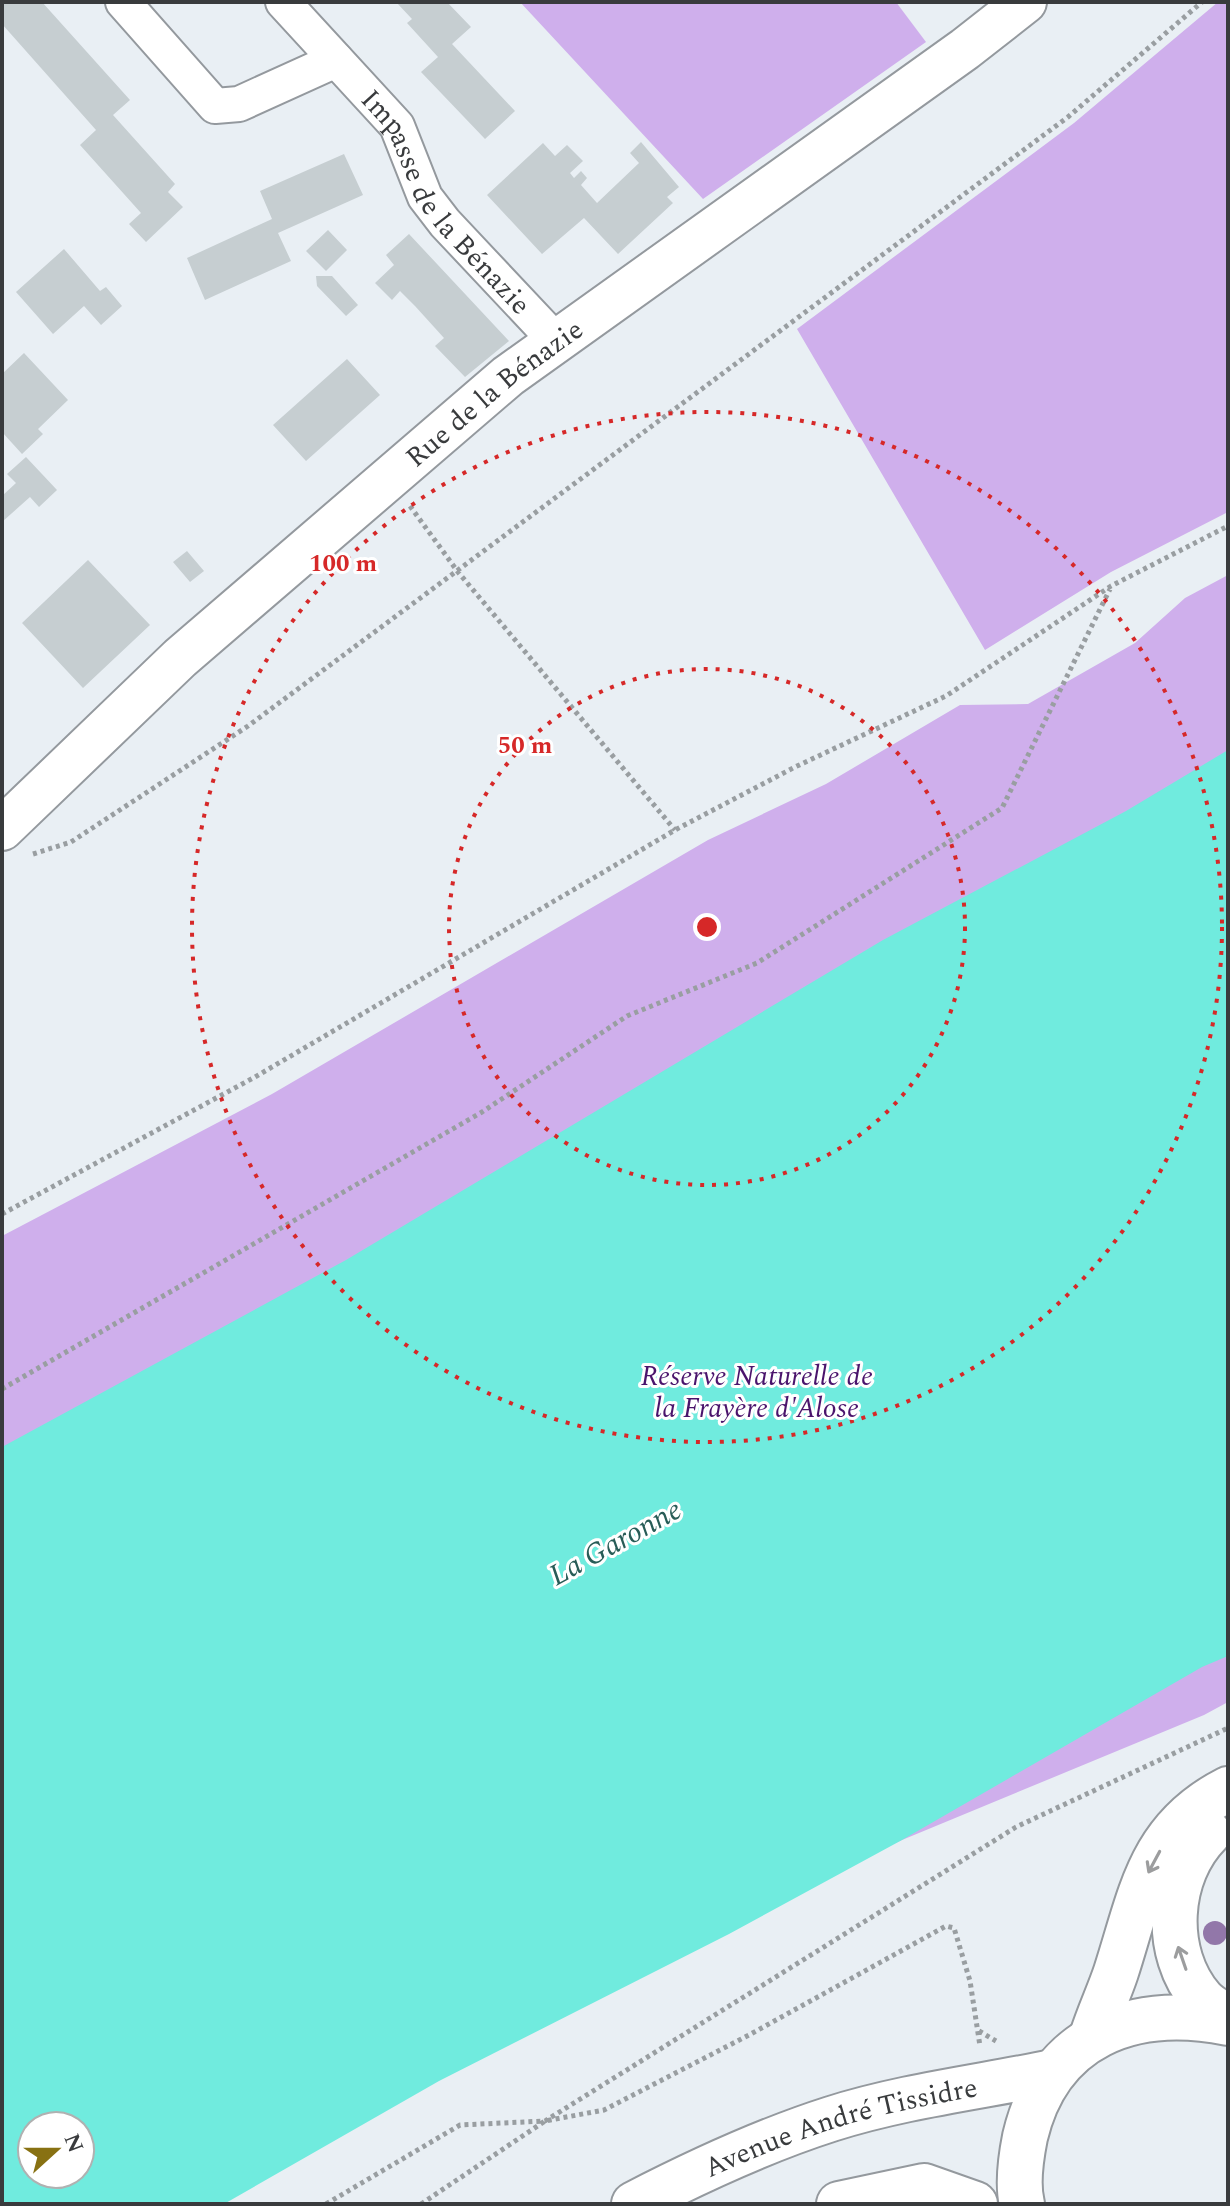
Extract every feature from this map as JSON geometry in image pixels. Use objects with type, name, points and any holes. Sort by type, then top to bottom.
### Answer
[{"type":"main road","points":[[1092,2036],[1116,1972],[1133,1906],[1161,1847],[1187,1816],[1228,1789]]},
{"type":"main road","points":[[1228,1814],[1193,1848],[1178,1878],[1174,1917],[1185,1968],[1203,2000],[1228,2020]]},
{"type":"main road","points":[[1022,2204],[1022,2153],[1032,2110],[1053,2072],[1092,2036],[1139,2019],[1189,2015],[1228,2020]]},
{"type":"main road","name":"Avenue André Tissidre","points":[[634,2204],[715,2162],[833,2118],[904,2100],[1053,2072]]},
{"type":"main road","points":[[839,2204],[924,2186],[975,2204]]},
{"type":"street","points":[[123,2],[215,106],[239,104],[336,60]]},
{"type":"street","name":"Impasse de la Bénazie","points":[[283,2],[397,126],[425,197],[438,214],[556,341]]},
{"type":"street","name":"Rue de la Bénazie","points":[[16,842],[180,658],[508,376],[952,58],[1025,2]]},
{"type":"path","points":[[16,842],[71,842],[248,726],[1068,117],[1202,2]]},
{"type":"path","points":[[389,478],[458,572],[675,830]]},
{"type":"path","points":[[2,1214],[255,1077],[675,830],[795,767],[946,696],[1111,586],[1228,526]]},
{"type":"path","points":[[2,1389],[482,1112],[627,1016],[757,963],[1002,808],[1111,586]]},
{"type":"path","points":[[421,2204],[545,2121],[1016,1827],[1228,1728]]},
{"type":"path","points":[[326,2204],[460,2125],[545,2121],[604,2110],[749,2035],[946,1926],[954,1928],[970,1981],[980,2051]]},
{"type":"green space","points":[[520,2],[896,2],[926,42],[703,199]]},
{"type":"green space","points":[[1218,2],[1228,2],[1228,512],[1111,572],[985,650],[797,329],[1074,123]]},
{"type":"green space","name":"Réserve Naturelle de la Frayère d'Alose","points":[[1228,575],[1228,1702],[1204,1715],[902,1840],[375,2074],[96,2171],[96,2110],[16,2110],[16,2190],[42,2190],[2,2204],[2,1236],[272,1094],[708,840],[826,784],[960,705],[1028,704],[1135,643],[1185,598]]},
{"type":"water","name":"Réserve Naturelle de la Frayère d'Alose","points":[[1228,750],[1228,1656],[1202,1667],[902,1840],[729,1934],[439,2081],[224,2204],[2,2204],[2,1447],[346,1260],[883,940],[1126,811]]},
{"type":"building","points":[[2,2],[42,2],[130,100],[113,115],[175,184],[168,192],[183,207],[146,242],[129,224],[141,213],[80,145],[96,130],[2,24]]},
{"type":"building","points":[[396,2],[447,2],[471,27],[452,44],[515,111],[485,139],[421,72],[438,57],[407,23],[412,19]]},
{"type":"building","points":[[641,142],[679,187],[667,197],[673,203],[618,254],[584,218],[542,254],[487,195],[543,143],[555,156],[567,145],[583,161],[570,173],[574,178],[581,171],[587,178],[581,185],[597,203],[639,163],[630,153]]},
{"type":"building","points":[[344,154],[363,195],[278,233],[291,261],[205,300],[187,258],[272,219],[260,191]]},
{"type":"building","points":[[328,230],[347,250],[326,271],[306,251]]},
{"type":"building","points":[[409,234],[509,341],[465,377],[435,346],[444,338],[415,306],[400,291],[392,300],[375,283],[394,265],[386,255]]},
{"type":"building","points":[[64,249],[100,291],[106,287],[122,306],[101,325],[84,306],[53,334],[16,292]]},
{"type":"building","points":[[316,276],[332,276],[358,305],[346,316],[317,286]]},
{"type":"building","points":[[24,353],[68,400],[38,429],[43,434],[22,454],[2,432],[2,374]]},
{"type":"building","points":[[347,359],[380,395],[306,461],[273,425]]},
{"type":"building","points":[[26,457],[57,490],[39,507],[30,497],[2,522],[2,496],[16,483],[7,474]]},
{"type":"building","points":[[187,551],[204,571],[190,582],[173,562]]},
{"type":"building","points":[[88,560],[150,625],[83,688],[22,623]]},
{"type":"water label","name":"La Garonne","points":[[615,1542]]}]
